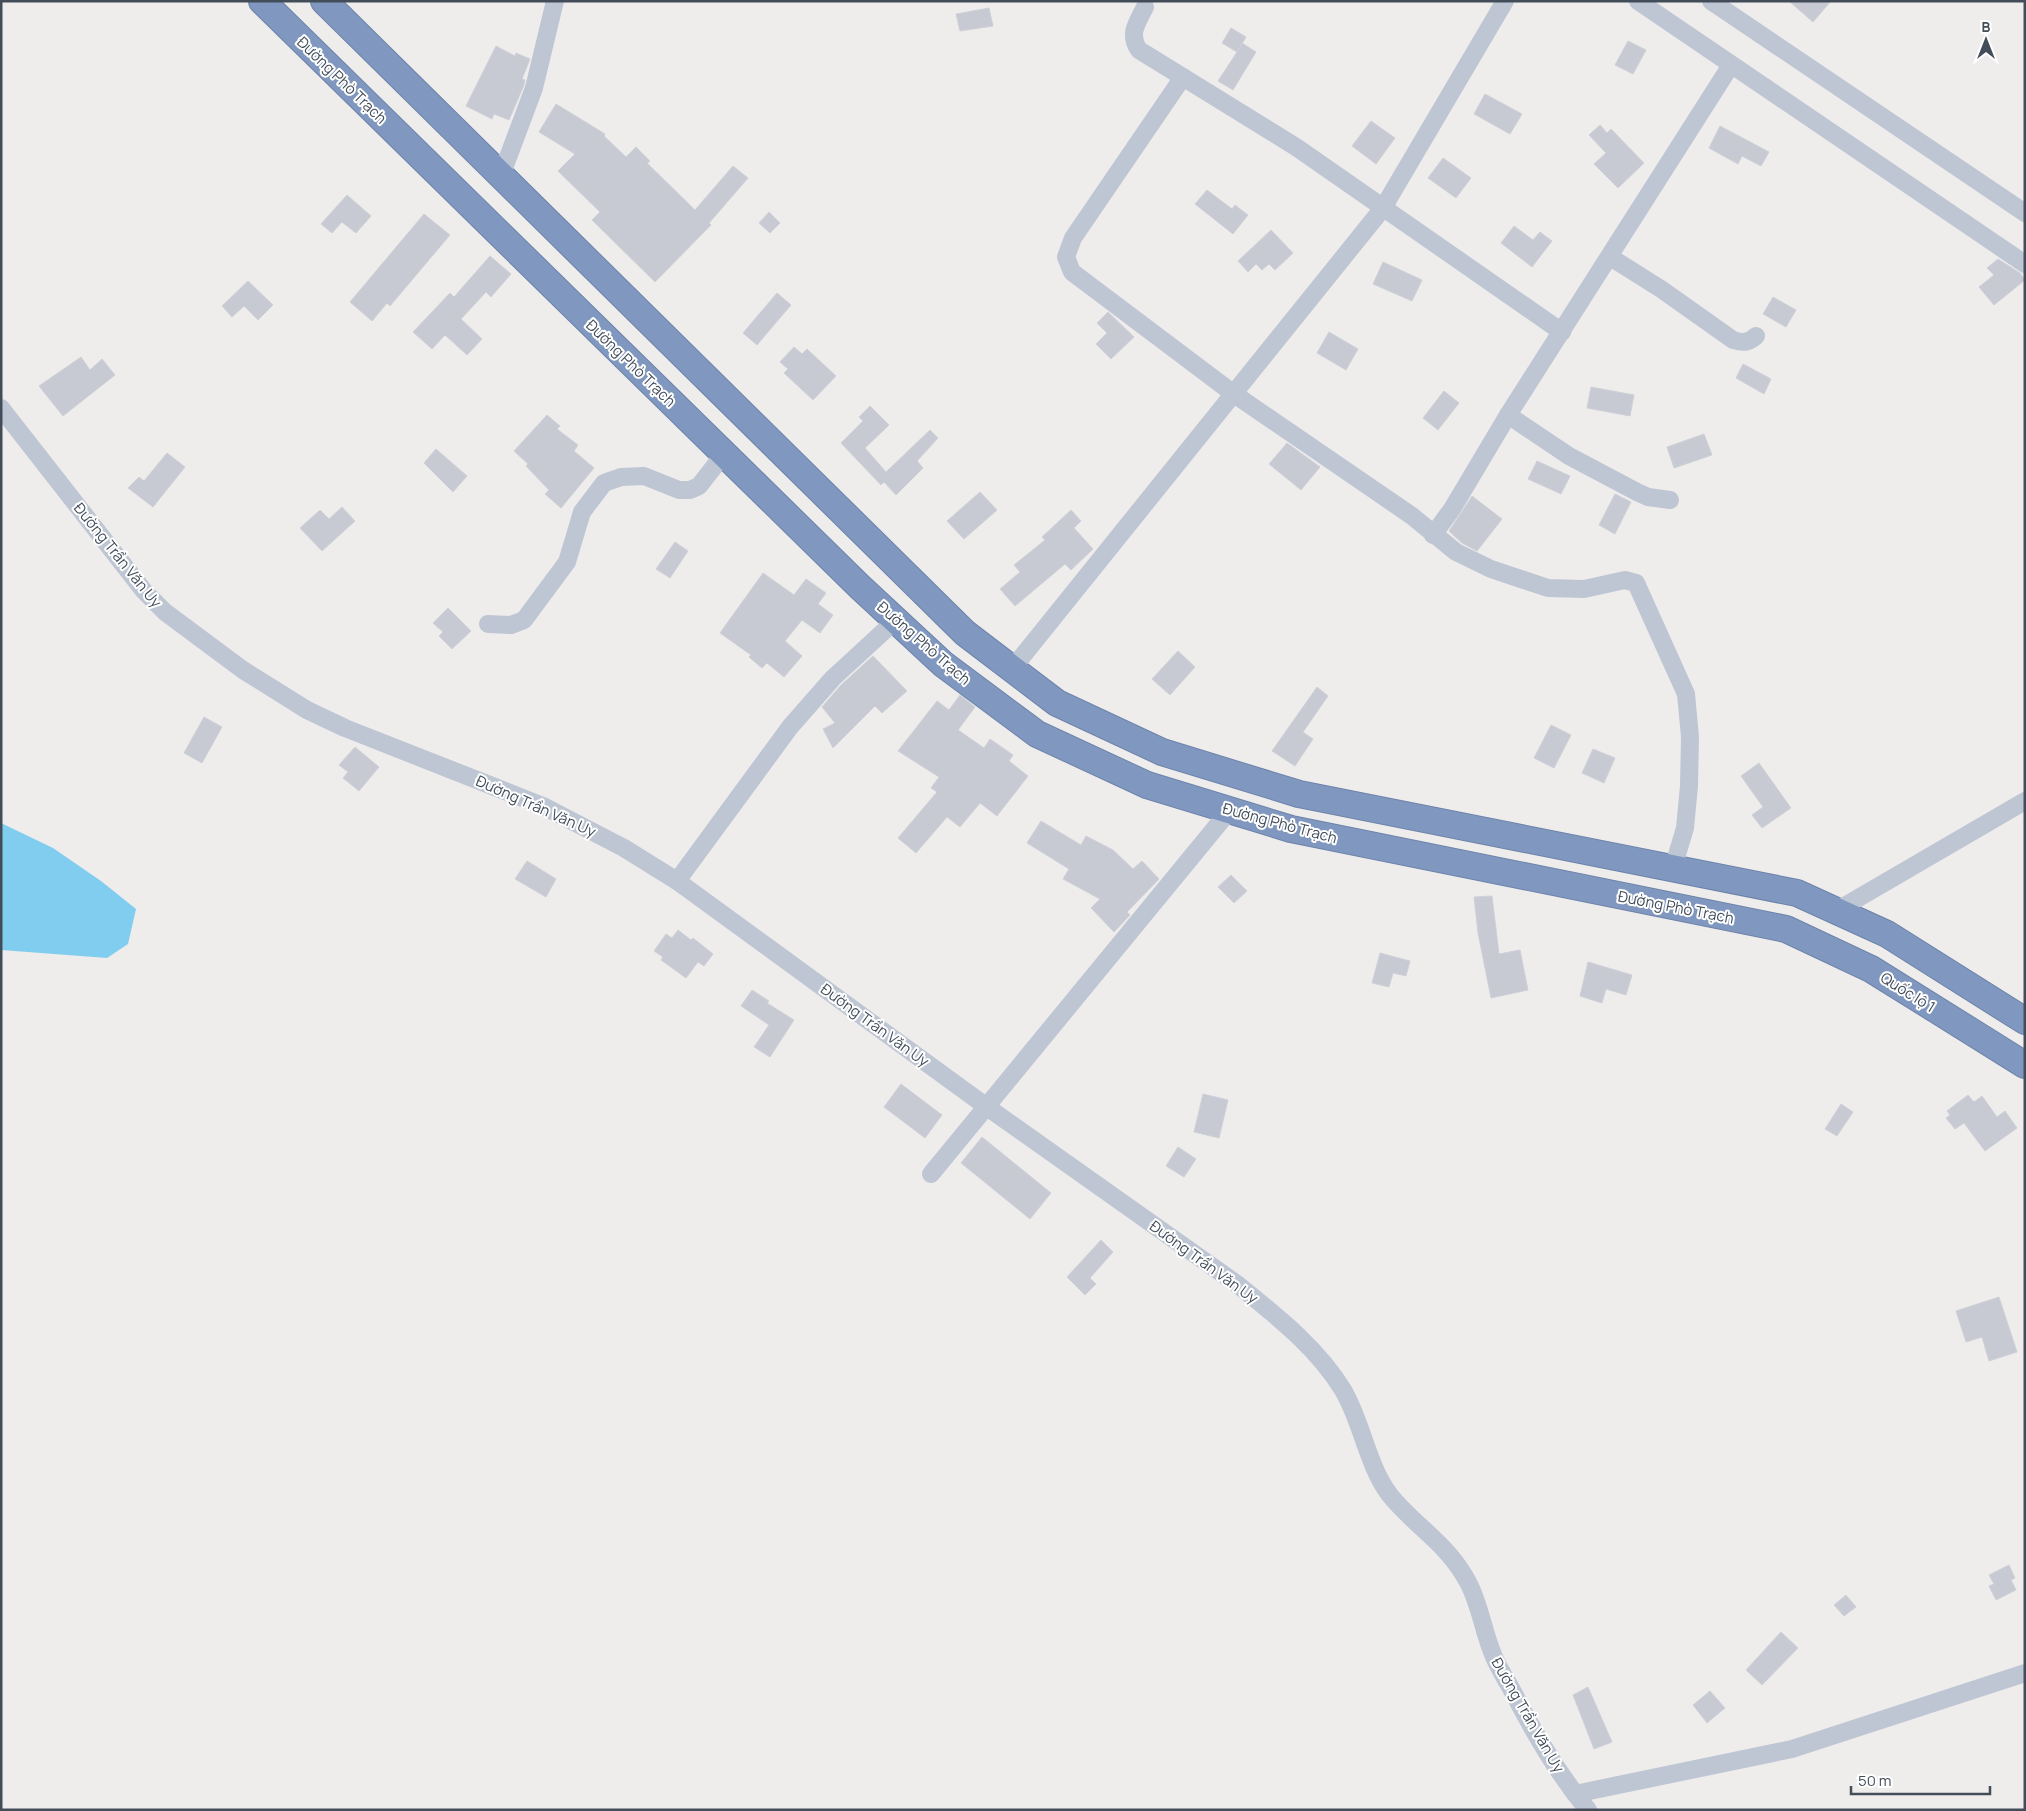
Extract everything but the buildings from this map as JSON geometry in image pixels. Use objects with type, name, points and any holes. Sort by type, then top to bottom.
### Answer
[{"type":"highway","name":"Đường Phò Trạch","points":[[262,1],[896,620],[943,664],[1037,734],[1147,785],[1291,829],[1786,929]]},
{"type":"highway","points":[[324,1],[965,634],[1057,703],[1162,752],[1299,794],[1796,893],[1887,934],[2025,1020]]},
{"type":"highway","name":"Quốc lộ 1","points":[[1786,929],[1871,969],[2025,1065]]},
{"type":"street","points":[[502,176],[534,88],[555,1]]},
{"type":"street","points":[[1012,669],[1383,208],[1505,1]]},
{"type":"street","points":[[1638,1],[2025,264]]},
{"type":"street","points":[[1711,1],[2025,213]]},
{"type":"street","points":[[1145,8],[1133,30],[1135,44],[1139,50],[1296,147],[1562,332]]},
{"type":"street","points":[[1433,535],[1452,509],[1508,415],[1731,65]]},
{"type":"street","points":[[1183,78],[1073,238],[1066,257],[1072,272],[1234,394],[1412,516],[1456,552],[1491,569],[1548,588],[1584,589],[1626,580],[1636,584],[1686,694],[1690,737],[1689,786],[1685,828],[1673,868]]},
{"type":"street","points":[[1610,257],[1661,288],[1733,340],[1750,341],[1756,336]]},
{"type":"street","name":"Đường Trần Văn Uy","points":[[1,408],[144,590],[165,612],[243,670],[325,719],[543,806],[624,848],[677,881],[987,1107],[1237,1284],[1300,1337],[1324,1364],[1343,1390],[1380,1479],[1388,1492],[1398,1505],[1441,1544],[1460,1569],[1475,1597],[1493,1654],[1529,1723],[1575,1794],[1588,1810]]},
{"type":"street","points":[[1508,415],[1569,456],[1629,488],[1648,497],[1670,500]]},
{"type":"street","points":[[488,624],[511,625],[524,620],[567,562],[574,532],[582,512],[604,483],[621,477],[644,476],[679,490],[690,490],[698,486],[724,454]]},
{"type":"street","points":[[677,881],[790,727],[833,678],[896,620]]},
{"type":"street","points":[[1836,911],[2025,801]]},
{"type":"street","points":[[931,1174],[1230,810]]},
{"type":"street","points":[[1575,1794],[1792,1749],[2025,1673]]},
{"type":"water","points":[[1,823],[53,848],[101,881],[136,909],[128,944],[107,958],[1,950]]}]
